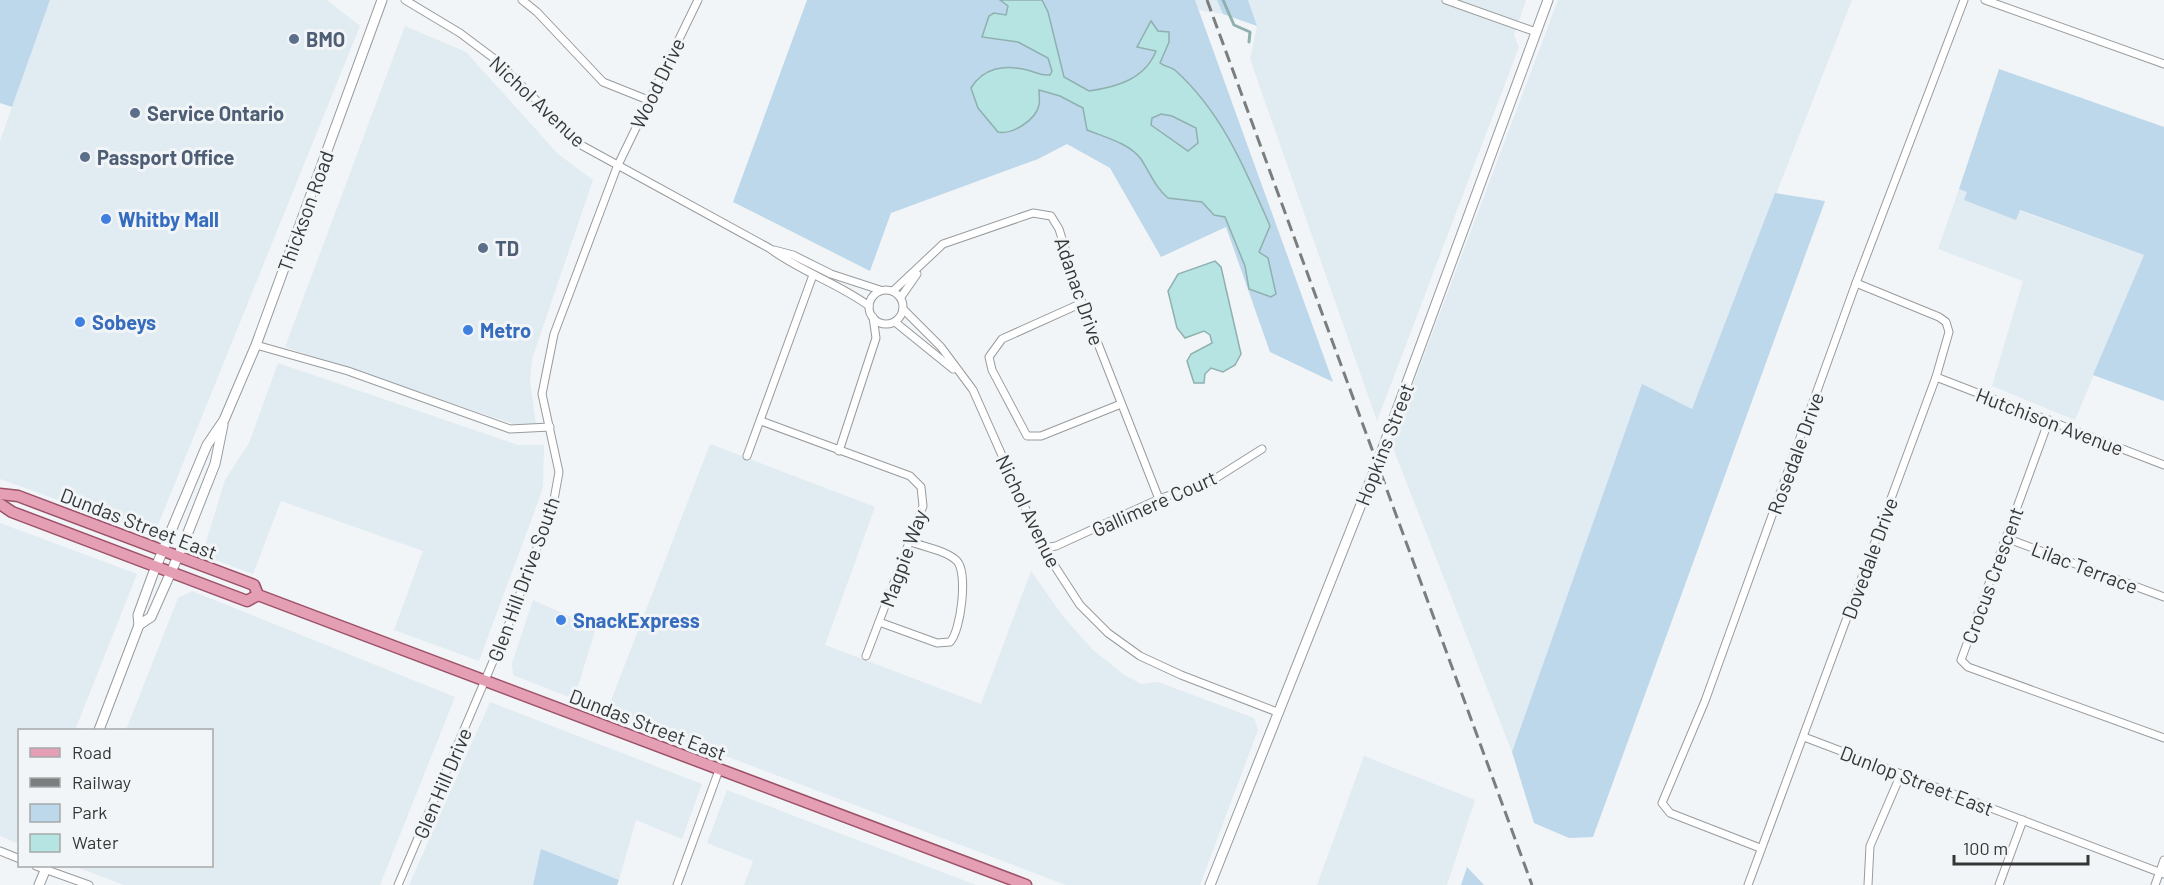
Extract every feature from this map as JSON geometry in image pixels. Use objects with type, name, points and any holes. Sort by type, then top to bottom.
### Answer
[{"type":"main road","name":"Thickson Road","points":[[99,729],[139,625],[138,615],[156,566],[207,445],[224,420],[256,345],[382,0]]},
{"type":"main road","name":"Hopkins Street","points":[[1210,885],[1377,464],[1548,0]]},
{"type":"main road","name":"Thickson Road","points":[[139,625],[151,617],[171,572],[215,464],[224,420]]},
{"type":"main road","name":"Dundas Street East","points":[[0,494],[18,496],[254,585],[258,595],[1026,885]]},
{"type":"main road","name":"Dundas Street East","points":[[0,504],[12,512],[247,601],[258,595]]},
{"type":"main road","points":[[39,885],[43,867]]},
{"type":"street","name":"Nichol Avenue","points":[[405,0],[460,33],[496,60],[581,145],[813,275],[848,291],[869,306]]},
{"type":"street","points":[[522,0],[537,12],[603,82],[648,100]]},
{"type":"street","name":"Wood Drive","points":[[617,167],[698,0]]},
{"type":"street","points":[[1446,0],[1536,32]]},
{"type":"street","name":"Rosedale Drive","points":[[1760,848],[1670,813],[1662,803],[1705,700],[1856,284],[1964,0]]},
{"type":"street","points":[[1985,0],[2164,64]]},
{"type":"street","name":"Glen Hill Drive South","points":[[485,681],[553,505],[559,472],[542,394],[554,334],[617,167]]},
{"type":"street","name":"Adanac Drive","points":[[893,291],[943,244],[1033,213],[1051,216],[1059,230],[1082,303],[1159,499]]},
{"type":"street","name":"Nichol Avenue","points":[[769,249],[793,255],[831,274],[880,290]]},
{"type":"street","name":"Adanac Drive","points":[[901,297],[922,264]]},
{"type":"street","points":[[747,456],[813,275]]},
{"type":"street","name":"Dovedale Drive","points":[[1748,885],[1936,378],[1949,332],[1946,322],[1856,284]]},
{"type":"street","points":[[839,451],[876,338],[869,306],[872,297],[880,290],[893,291],[901,297],[903,309],[876,338]]},
{"type":"street","points":[[1082,303],[1002,339],[989,357],[992,369],[1027,436],[1041,436],[1121,404]]},
{"type":"street","name":"Nichol Avenue","points":[[903,309],[941,347],[973,390],[1043,548],[1080,605],[1108,633],[1140,656],[1181,675],[1277,712]]},
{"type":"street","points":[[873,317],[878,322],[892,323]]},
{"type":"street","name":"Nichol Avenue","points":[[892,323],[960,374]]},
{"type":"street","points":[[256,345],[348,371],[510,429],[550,427]]},
{"type":"street","name":"Hutchison Avenue","points":[[1936,378],[2164,465]]},
{"type":"street","name":"Crocus Crescent","points":[[2049,420],[1961,660],[1968,668],[2164,738]]},
{"type":"street","name":"Magpie Way","points":[[761,421],[910,476],[919,483],[924,501],[866,656]]},
{"type":"street","name":"Gallimere Court","points":[[1043,548],[1056,546],[1159,499],[1213,480],[1262,449]]},
{"type":"street","name":"Lilac Terrace","points":[[2006,538],[2164,597]]},
{"type":"street","points":[[879,622],[937,643],[950,642],[958,632],[963,573],[960,564],[950,556],[909,542]]},
{"type":"street","name":"Glen Hill Drive","points":[[398,885],[485,681]]},
{"type":"street","name":"Dunlop Street East","points":[[1804,737],[2162,874]]},
{"type":"street","points":[[677,885],[719,770]]},
{"type":"street","points":[[1868,885],[1870,846],[1901,774]]},
{"type":"street","points":[[1999,885],[2023,820]]},
{"type":"street","points":[[0,851],[18,858]]},
{"type":"street","points":[[2155,885],[2162,874],[2164,860]]},
{"type":"street","points":[[43,867],[89,885]]},
{"type":"shaded area","points":[[50,0],[327,0],[360,26],[154,535],[0,479],[0,141]]},
{"type":"shaded area","points":[[1195,0],[1217,0],[1223,14],[1198,10]]},
{"type":"shaded area","points":[[1248,0],[1526,0],[1514,35],[1519,47],[1377,421],[1250,59],[1257,26]]},
{"type":"shaded area","points":[[1558,0],[1852,0],[1692,409],[1642,385],[1512,752],[1391,443]]},
{"type":"shaded area","points":[[405,26],[466,52],[558,154],[593,180],[532,359],[530,381],[536,425],[517,425],[285,347]]},
{"type":"shaded area","points":[[1959,189],[2144,255],[2075,420],[1992,386],[2023,281],[1938,249]]},
{"type":"shaded area","points":[[278,363],[518,445],[544,445],[543,486],[479,661],[394,630],[423,551],[281,501],[253,574],[202,555],[225,480],[249,443]]},
{"type":"shaded area","points":[[710,444],[875,507],[825,645],[981,704],[1031,571],[1062,615],[1092,649],[1123,674],[1141,684],[1158,682],[1254,718],[1258,730],[1200,885],[1066,885],[607,711]]},
{"type":"shaded area","points":[[0,523],[137,574],[75,729],[18,729],[18,844],[0,836]]},
{"type":"shaded area","points":[[192,591],[455,697],[380,885],[124,885],[77,867],[213,867],[213,729],[126,729],[178,598]]},
{"type":"shaded area","points":[[533,600],[596,628],[574,699],[513,675],[512,663]]},
{"type":"shaded area","points":[[490,702],[702,784],[682,839],[636,820],[619,880],[542,850],[533,885],[409,885]]},
{"type":"shaded area","points":[[1364,756],[1475,800],[1447,885],[1317,885]]},
{"type":"shaded area","points":[[727,790],[976,885],[744,885],[753,861],[707,843]]},
{"type":"green space","points":[[0,0],[50,0],[12,107],[0,103]]},
{"type":"green space","points":[[807,0],[1195,0],[1333,382],[1270,352],[1226,227],[1161,257],[1110,168],[1067,144],[1038,159],[891,213],[870,271],[733,202]]},
{"type":"green space","points":[[1217,0],[1248,0],[1257,26],[1223,14]]},
{"type":"green space","points":[[1999,69],[2164,127],[2164,401],[2093,375],[2144,255],[2020,210],[2016,220],[1964,200],[1967,192],[1959,189]]},
{"type":"green space","points":[[1775,193],[1825,201],[1593,837],[1569,838],[1534,823],[1512,752],[1642,384],[1692,409]]},
{"type":"green space","points":[[541,849],[619,880],[617,885],[533,885]]},
{"type":"green space","points":[[1467,867],[1484,885],[1461,885]]},
{"type":"water","points":[[1000,0],[1042,0],[1048,12],[1064,77],[1089,91],[1120,84],[1145,68],[1156,51],[1137,47],[1151,21],[1158,31],[1169,32],[1169,42],[1160,63],[1174,70],[1193,88],[1220,124],[1242,163],[1270,226],[1259,252],[1268,258],[1276,294],[1271,297],[1249,289],[1245,266],[1225,217],[1214,215],[1202,202],[1168,198],[1156,185],[1136,153],[1116,141],[1087,130],[1083,108],[1060,96],[1039,90],[1039,105],[1033,116],[1016,129],[998,132],[978,108],[971,88],[976,81],[988,72],[1002,68],[1018,68],[1047,75],[1050,75],[1052,71],[1048,58],[1018,42],[982,37],[989,16],[994,13],[1006,15],[1008,6]],"holes":[[[1161,114],[1172,116],[1196,128],[1198,143],[1188,151],[1151,125],[1152,118]]]},
{"type":"water","points":[[1215,261],[1221,267],[1241,354],[1235,365],[1223,372],[1211,368],[1205,374],[1204,383],[1194,383],[1187,361],[1191,354],[1212,343],[1210,335],[1204,331],[1185,338],[1177,328],[1168,291],[1178,274]]},
{"type":"waterway","points":[[1223,0],[1234,25],[1250,32],[1249,42]]},
{"type":"railway","points":[[1207,0],[1532,885]]},
{"type":"place","name":"BMO","points":[[294,39]]},
{"type":"place","name":"Service Ontario","points":[[135,113]]},
{"type":"place","name":"Passport Office","points":[[85,157]]},
{"type":"place","name":"Whitby Mall","points":[[106,219]]},
{"type":"place","name":"TD","points":[[483,248]]},
{"type":"place","name":"Sobeys","points":[[80,322]]},
{"type":"place","name":"Metro","points":[[468,330]]},
{"type":"place","name":"SnackExpress","points":[[561,620]]}]
